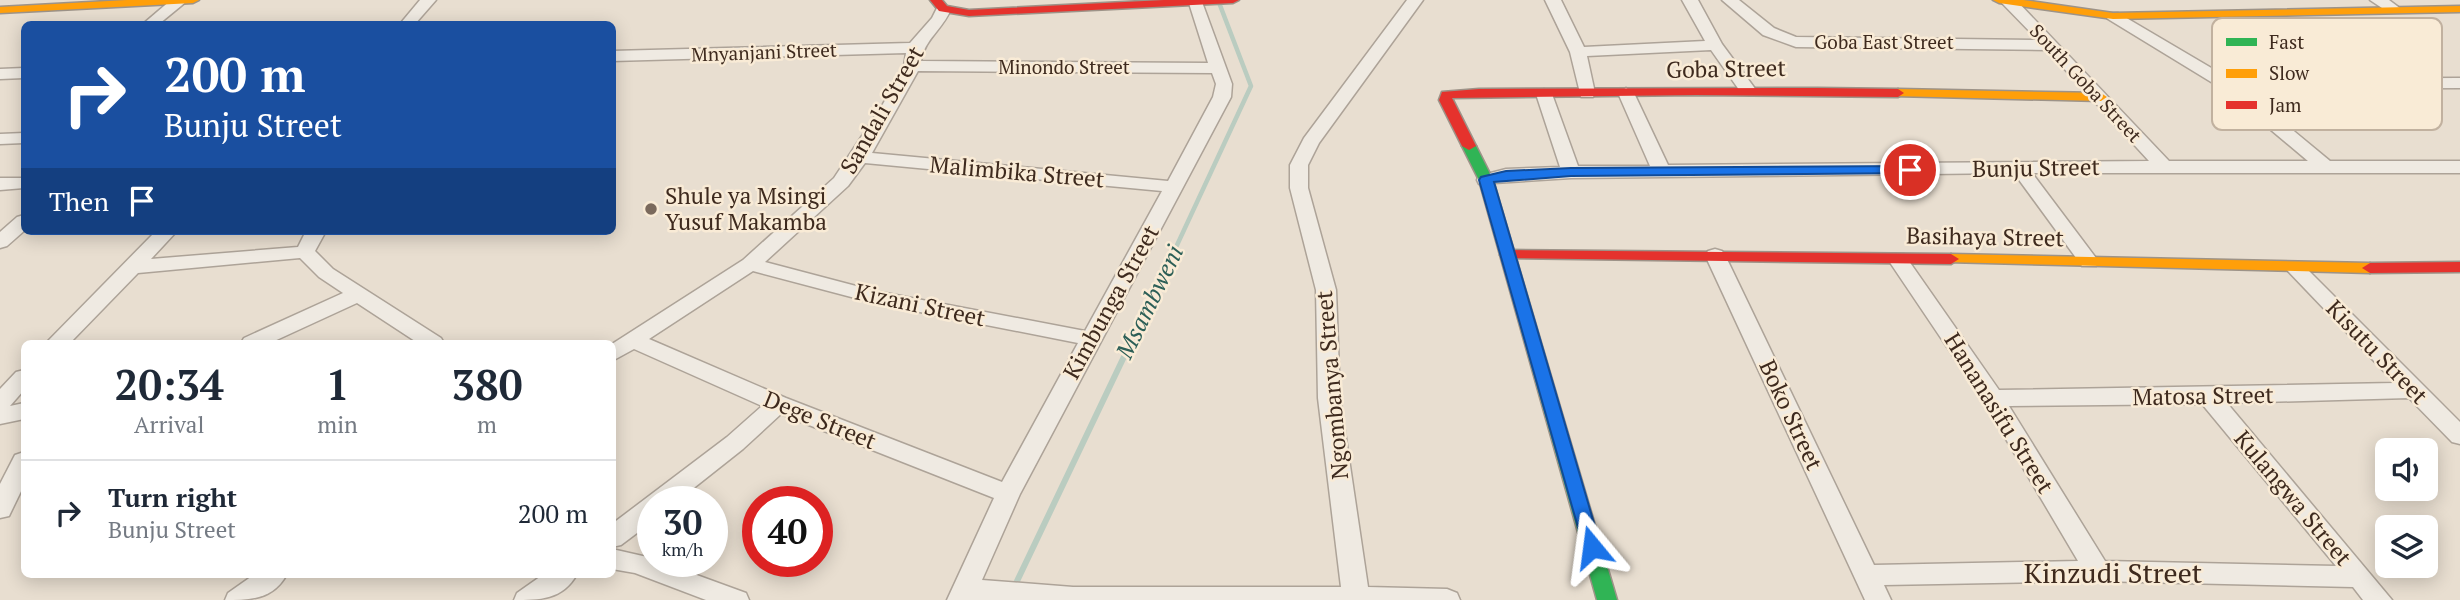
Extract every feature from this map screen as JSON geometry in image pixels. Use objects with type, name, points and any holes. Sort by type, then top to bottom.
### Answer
[{"type":"street","points":[[0,10],[90,2],[193,0]]},
{"type":"street","points":[[410,21],[428,0]]},
{"type":"street","points":[[940,5],[969,13],[1233,0]]},
{"type":"street","name":"Ngombanya Street","points":[[1356,598],[1329,398],[1326,290],[1299,188],[1299,165],[1310,142],[1415,0]]},
{"type":"street","points":[[1553,0],[1578,52],[1587,93]]},
{"type":"street","points":[[1690,0],[1715,45],[1748,90]]},
{"type":"street","name":"Goba East Street","points":[[1730,0],[1765,31],[1779,39],[1796,43],[1968,42],[2052,45]]},
{"type":"street","points":[[2005,0],[2113,16],[2460,9]]},
{"type":"street","name":"South Goba Street","points":[[2005,0],[2052,45],[2164,166]]},
{"type":"street","points":[[2378,0],[2393,9]]},
{"type":"street","points":[[154,21],[179,1]]},
{"type":"street","name":"Kimbunga Street","points":[[973,593],[1008,494],[1222,97],[1223,84],[1217,68],[1204,1]]},
{"type":"street","name":"Sandali Street","points":[[616,352],[750,264],[841,182],[860,158],[913,57],[939,19],[940,5]]},
{"type":"street","points":[[2113,16],[2212,75]]},
{"type":"street","points":[[1578,52],[1715,45]]},
{"type":"street","name":"Mnyanjani Street","points":[[616,56],[913,57]]},
{"type":"street","name":"Minondo Street","points":[[913,57],[1217,68]]},
{"type":"street","points":[[0,74],[21,73]]},
{"type":"street","points":[[0,83],[21,73]]},
{"type":"street","points":[[2442,83],[2460,83]]},
{"type":"street","name":"Goba Street","points":[[1486,180],[1454,121],[1445,100],[1447,95],[1480,91],[1544,94],[1748,90],[2101,97]]},
{"type":"street","points":[[1626,93],[1662,172]]},
{"type":"street","points":[[1544,94],[1571,172]]},
{"type":"street","points":[[2282,130],[2325,166]]},
{"type":"street","points":[[0,139],[21,138]]},
{"type":"street","name":"Malimbika Street","points":[[860,158],[1175,187]]},
{"type":"street","name":"Bunju Street","points":[[1486,180],[1506,175],[1571,172],[2164,166],[2460,167]]},
{"type":"street","points":[[2020,169],[2089,262]]},
{"type":"street","points":[[1486,180],[1607,600]]},
{"type":"street","points":[[0,184],[21,183]]},
{"type":"street","points":[[0,242],[21,224]]},
{"type":"street","points":[[60,340],[163,235]]},
{"type":"street","points":[[306,252],[314,235]]},
{"type":"street","points":[[133,267],[306,252]]},
{"type":"street","points":[[306,252],[326,273],[428,340]]},
{"type":"street","name":"Basihaya Street","points":[[1508,255],[1897,258],[2295,268],[2460,267]]},
{"type":"street","name":"Boko Street","points":[[1715,255],[1878,600]]},
{"type":"street","name":"Hananasifu Street","points":[[1897,258],[1993,398],[2097,571]]},
{"type":"street","name":"Kizani Street","points":[[750,264],[873,297],[1091,339]]},
{"type":"street","name":"Kisutu Street","points":[[2295,268],[2460,436]]},
{"type":"street","points":[[259,340],[357,295]]},
{"type":"street","name":"Dege Street","points":[[634,341],[778,404],[1008,494]]},
{"type":"street","points":[[0,403],[21,380]]},
{"type":"street","name":"Matosa Street","points":[[1993,398],[2414,390]]},
{"type":"street","name":"Kulangwa Street","points":[[2208,396],[2379,600]]},
{"type":"street","points":[[680,486],[736,443],[778,404]]},
{"type":"street","points":[[0,416],[21,412]]},
{"type":"street","points":[[0,509],[21,467]]},
{"type":"street","points":[[616,535],[637,519]]},
{"type":"street","points":[[616,560],[638,564],[729,599]]},
{"type":"street","name":"Kinzudi Street","points":[[1867,575],[2097,571],[2358,577]]},
{"type":"street","points":[[238,600],[268,578]]},
{"type":"street","points":[[527,600],[558,578]]},
{"type":"street","points":[[973,593],[1023,597],[1447,600]]},
{"type":"waterway","name":"Msambweni","points":[[1171,258],[1251,86],[1218,0]]},
{"type":"waterway","name":"Msambweni","points":[[1008,600],[1172,256]]},
{"type":"traffic: fast","points":[[1469,146],[1486,180],[1607,600]]},
{"type":"traffic: slow","points":[[0,10],[193,0]]},
{"type":"traffic: slow","points":[[1999,0],[2113,16],[2460,9]]},
{"type":"traffic: slow","points":[[1898,93],[2101,97]]},
{"type":"traffic: slow","points":[[1951,259],[2370,268]]},
{"type":"traffic: jam","points":[[936,0],[943,9],[969,13],[1233,0]]},
{"type":"traffic: jam","points":[[1469,146],[1445,100],[1447,95],[1495,92],[1898,93]]},
{"type":"traffic: jam","points":[[1508,255],[1951,259]]},
{"type":"traffic: jam","points":[[2370,268],[2460,267]]},
{"type":"place","name":"Shule ya Msingi Yusuf Makamba","points":[[651,209]]},
{"type":"route","points":[[1592,547],[1486,180],[1506,175],[1571,172],[1910,170]]}]
